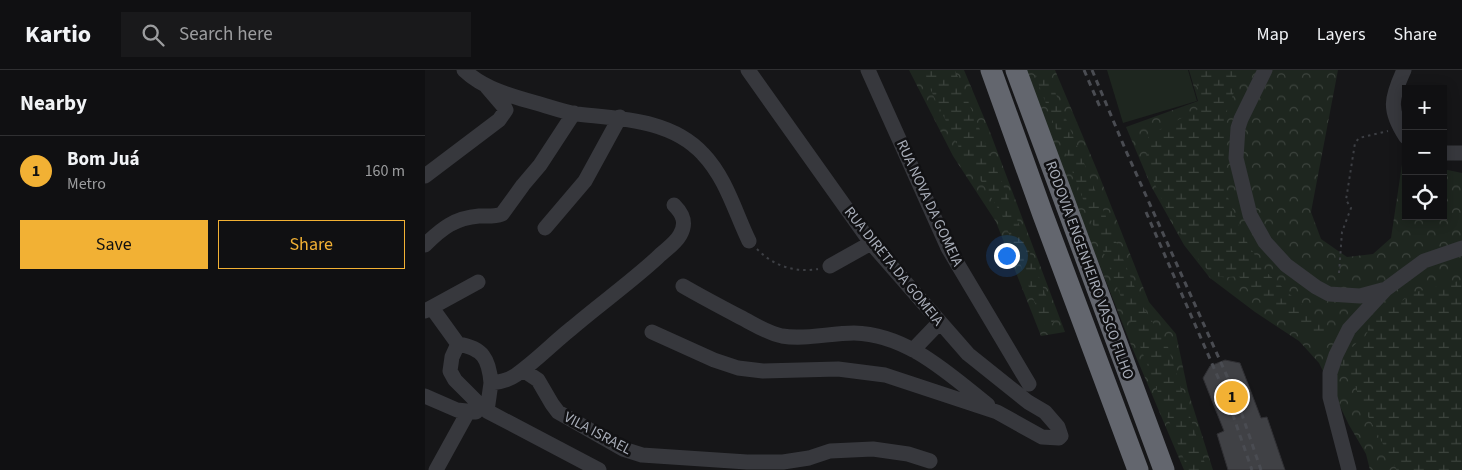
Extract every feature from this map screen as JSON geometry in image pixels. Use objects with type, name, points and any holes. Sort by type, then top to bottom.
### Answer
[{"type":"highway","name":"RODOVIA ENGENHEIRO VASCO FILHO","points":[[991,70],[1043,216],[1138,470]]},
{"type":"highway","name":"RODOVIA ENGENHEIRO VASCO FILHO","points":[[1016,70],[1164,470]]},
{"type":"street","points":[[463,70],[486,86],[514,96],[574,113],[620,117],[645,122],[671,132],[692,144],[714,166],[749,241]]},
{"type":"street","name":"RUA DIRETA DA GOMEIA","points":[[748,70],[871,243],[968,354],[1028,402],[1045,412],[1058,427],[1061,436],[1049,439],[1032,433],[997,412]]},
{"type":"street","name":"RUA NOVA DA GOMEIA","points":[[868,70],[948,248],[1029,384]]},
{"type":"street","points":[[1265,70],[1241,119],[1236,158],[1250,215],[1261,236],[1286,265],[1329,294],[1360,296],[1386,289]]},
{"type":"street","points":[[1402,130],[1395,116],[1393,100],[1404,70]]},
{"type":"street","points":[[425,176],[499,120],[505,112],[505,108],[486,86]]},
{"type":"street","points":[[425,245],[439,230],[463,218],[502,214],[523,185],[541,165],[574,113]]},
{"type":"street","points":[[545,228],[585,181],[620,117]]},
{"type":"street","points":[[1447,153],[1462,153]]},
{"type":"street","points":[[491,382],[509,379],[523,370],[572,327],[634,278],[679,236],[683,228],[683,220],[681,212],[674,205]]},
{"type":"street","points":[[830,266],[871,243]]},
{"type":"street","points":[[1349,470],[1330,397],[1330,373],[1335,355],[1349,330],[1386,289],[1424,261],[1462,248]]},
{"type":"street","points":[[477,282],[429,309],[458,344],[474,348],[483,354],[488,365],[491,382],[487,411]]},
{"type":"street","points":[[683,286],[768,332],[783,336],[853,333],[873,334],[895,341],[939,366],[997,412]]},
{"type":"street","points":[[913,350],[936,326]]},
{"type":"street","points":[[652,332],[714,360],[738,368],[763,372],[838,369],[885,375],[997,412]]},
{"type":"street","points":[[458,344],[449,366],[452,375],[467,393],[487,411],[599,470]]},
{"type":"street","name":"VILA ISRAEL","points":[[523,370],[538,380],[551,404],[558,412],[623,449],[642,455],[747,462],[783,462],[809,458],[830,451],[873,448],[908,454],[930,462]]},
{"type":"street","points":[[425,396],[457,410],[468,412],[487,411]]},
{"type":"street","points":[[436,470],[468,412]]},
{"type":"path","points":[[1339,273],[1342,232],[1351,208],[1347,200],[1355,143],[1359,138],[1402,132]]},
{"type":"path","points":[[749,241],[762,255],[788,269],[804,271],[830,266]]},
{"type":"green space","points":[[909,70],[964,70],[990,132],[1065,332],[1041,336],[996,222],[953,156]]},
{"type":"green space","points":[[921,70],[955,70],[1013,209],[1055,319],[1052,324],[1046,326],[1042,322],[1002,215],[961,152]]},
{"type":"green space","points":[[1023,70],[1055,70],[1149,302],[1176,334],[1188,391],[1213,470],[1184,470],[1131,345]]},
{"type":"green space","points":[[1033,70],[1046,70],[1142,305],[1168,347],[1207,470],[1188,470]]},
{"type":"green space","points":[[1107,70],[1188,70],[1197,101],[1123,123]]},
{"type":"green space","points":[[1189,70],[1338,70],[1311,212],[1321,239],[1347,257],[1373,254],[1391,238],[1402,164],[1402,220],[1447,220],[1447,170],[1462,173],[1462,470],[1370,470],[1366,454],[1349,425],[1319,363],[1299,341],[1255,312],[1210,278],[1184,245],[1151,186],[1126,127],[1198,101]]},
{"type":"green space","points":[[1193,70],[1242,70],[1227,111],[1224,162],[1227,195],[1249,246],[1266,272],[1329,327],[1328,333],[1321,341],[1318,341],[1238,276],[1221,277],[1211,273],[1192,251],[1163,202],[1147,158],[1148,138],[1149,135],[1197,110],[1202,104]]},
{"type":"green space","points":[[1462,280],[1462,470],[1397,470],[1364,409],[1352,379],[1341,367],[1339,360],[1346,350],[1352,347],[1334,331],[1353,347],[1358,341],[1364,339],[1368,331],[1369,321],[1416,292]]},
{"type":"building","points":[[1225,360],[1240,363],[1261,418],[1267,417],[1285,470],[1228,470],[1217,434],[1224,431],[1203,378],[1210,366]]},
{"type":"railway","points":[[1084,70],[1100,107]]},
{"type":"railway","points":[[1092,70],[1126,151],[1235,394],[1261,470]]},
{"type":"railway","points":[[1146,212],[1227,398],[1252,470]]},
{"type":"place","name":"Bom Juá","points":[[1232,397]]}]
